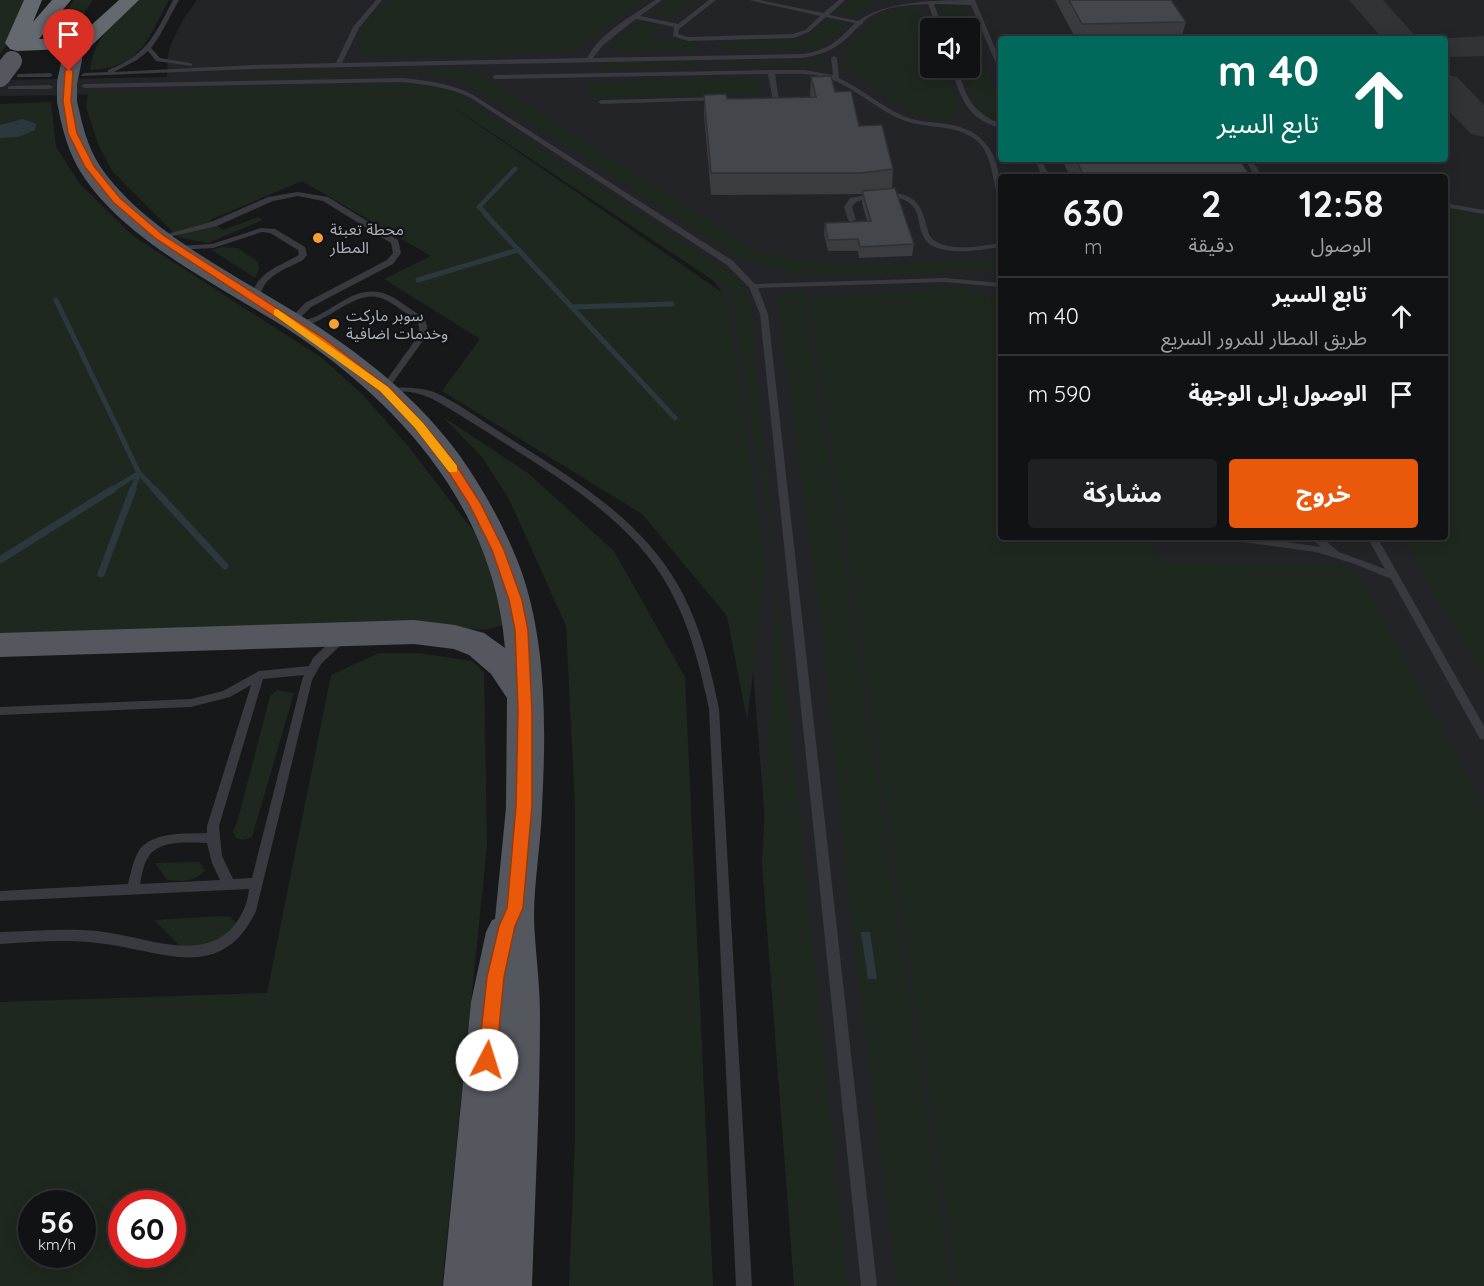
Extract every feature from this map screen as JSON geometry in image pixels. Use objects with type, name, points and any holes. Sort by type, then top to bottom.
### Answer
[{"type":"highway","points":[[13,70],[15,42],[33,0]]},
{"type":"highway","points":[[13,70],[62,0]]},
{"type":"highway","points":[[78,60],[105,0]]},
{"type":"highway","points":[[78,60],[87,40],[130,0]]},
{"type":"highway","points":[[13,70],[78,60]]},
{"type":"main road","points":[[78,60],[67,83],[67,92],[72,133],[89,167],[117,200],[168,243],[294,323],[386,390],[411,416],[449,463],[475,504],[498,550],[516,600],[522,630],[525,711],[524,806],[515,908],[519,1013],[508,1286]]},
{"type":"main road","points":[[0,645],[430,633],[453,636],[473,643],[504,665],[524,697],[525,711]]},
{"type":"main road","points":[[467,1286],[497,969],[507,926],[515,908]]},
{"type":"lane","points":[[98,74],[133,61],[149,49],[176,0]]},
{"type":"lane","points":[[338,65],[356,27],[379,0]]},
{"type":"lane","points":[[589,60],[598,45],[657,0]]},
{"type":"lane","points":[[713,0],[679,26],[674,33],[679,37],[707,38],[794,36],[807,31],[842,0]]},
{"type":"lane","points":[[752,0],[861,23]]},
{"type":"lane","points":[[78,60],[98,74],[338,65],[812,55],[834,48],[874,11],[888,6],[973,1],[998,61]]},
{"type":"lane","points":[[930,2],[936,18]]},
{"type":"lane","points":[[636,17],[679,26]]},
{"type":"lane","points":[[707,38],[709,73]]},
{"type":"lane","points":[[149,49],[158,60],[173,64],[253,68]]},
{"type":"lane","points":[[834,58],[836,77]]},
{"type":"lane","points":[[13,70],[50,75]]},
{"type":"lane","points":[[13,70],[67,92],[402,81],[448,86],[473,97],[730,263],[753,286],[764,314],[869,1286]]},
{"type":"lane","points":[[767,103],[780,102],[771,72]]},
{"type":"lane","points":[[495,77],[813,72],[836,77],[902,117],[918,123],[953,128],[974,136],[986,147],[998,184]]},
{"type":"lane","points":[[957,78],[965,101],[972,111],[998,125]]},
{"type":"lane","points":[[601,102],[723,99]]},
{"type":"lane","points":[[168,243],[270,199],[298,194],[325,199],[395,242],[397,253],[390,262],[308,305],[294,323]]},
{"type":"lane","points":[[852,220],[848,204],[853,200],[861,197],[898,197],[910,201],[917,207],[926,235],[937,244],[959,248],[998,245]]},
{"type":"lane","points":[[1448,206],[1484,212]]},
{"type":"lane","points":[[168,243],[194,249],[213,246],[261,230],[276,233],[302,249],[303,255],[300,258],[269,275],[259,284],[256,298]]},
{"type":"lane","points":[[753,286],[945,280],[998,285]]},
{"type":"lane","points":[[294,323],[317,319],[348,300],[369,294],[386,297],[418,318],[424,326],[423,335],[386,390]]},
{"type":"lane","points":[[386,390],[407,389],[430,394],[592,496],[619,519],[658,562],[683,602],[698,635],[708,670],[714,709],[744,1286]]},
{"type":"lane","points":[[1253,540],[1294,545],[1340,555],[1395,577]]},
{"type":"lane","points":[[1319,540],[1340,555]]},
{"type":"lane","points":[[1374,540],[1484,736]]},
{"type":"lane","points":[[0,938],[83,936],[116,940],[160,950],[204,951],[223,943],[238,931],[250,910],[311,670],[324,652],[347,634]]},
{"type":"lane","points":[[0,711],[191,703],[226,694],[259,675],[311,670]]},
{"type":"lane","points":[[229,884],[216,862],[212,838],[213,826],[259,675]]},
{"type":"lane","points":[[134,890],[142,859],[149,848],[163,842],[212,838]]},
{"type":"lane","points":[[0,897],[257,883]]},
{"type":"shaded area","points":[[0,0],[28,0],[11,38],[0,55]]},
{"type":"shaded area","points":[[74,0],[93,0],[69,35],[49,35]]},
{"type":"shaded area","points":[[136,0],[169,0],[148,39],[132,57],[107,68],[90,70],[100,39]]},
{"type":"shaded area","points":[[197,0],[1484,0],[1484,1286],[802,1286],[723,294],[713,280],[429,89],[0,96],[0,80],[167,77],[168,54],[184,18]]},
{"type":"shaded area","points":[[390,0],[643,0],[571,53],[362,57],[358,41],[370,17]]},
{"type":"shaded area","points":[[670,0],[695,0],[671,18],[652,14]]},
{"type":"shaded area","points":[[851,0],[892,0],[870,3],[856,17],[834,12]]},
{"type":"shaded area","points":[[946,6],[961,7],[966,18],[942,18],[939,10]]},
{"type":"shaded area","points":[[900,8],[914,9],[926,15],[927,18],[920,18],[920,78],[948,78],[960,111],[951,118],[933,120],[914,116],[841,64],[847,46],[884,11]]},
{"type":"shaded area","points":[[830,20],[846,24],[822,47],[815,49],[726,51],[720,46],[724,42],[799,39]]},
{"type":"shaded area","points":[[641,21],[660,25],[655,29],[652,40],[695,41],[698,46],[693,51],[622,53],[610,46]]},
{"type":"shaded area","points":[[980,53],[998,96],[998,117],[993,118],[980,115],[965,78],[980,78]]},
{"type":"shaded area","points":[[822,59],[822,66],[725,68],[719,65],[724,62]]},
{"type":"shaded area","points":[[694,62],[699,64],[696,67],[602,70],[598,68],[601,64]]},
{"type":"shaded area","points":[[454,69],[481,75],[754,249],[813,261],[844,263],[876,264],[998,259],[998,274],[979,272],[840,276],[790,272],[766,267],[742,259],[470,85],[445,76],[410,74],[215,79],[270,72]]},
{"type":"shaded area","points":[[758,78],[761,94],[595,98],[586,82]]},
{"type":"shaded area","points":[[407,84],[438,87],[456,93],[733,275],[750,297],[776,568],[729,291],[441,99],[726,295],[767,563],[747,720],[727,616],[642,514],[442,391],[480,339],[384,279],[431,256],[302,181],[210,220],[223,230],[258,217],[263,220],[208,243],[181,238],[112,171],[99,146],[86,107],[88,92]]},
{"type":"shaded area","points":[[51,102],[56,147],[80,184],[133,236],[322,358],[363,395],[408,446],[475,533],[504,595],[511,623],[486,630],[427,625],[0,636],[0,104]]},
{"type":"shaded area","points":[[23,119],[36,124],[35,130],[18,137],[0,138],[0,125]]},
{"type":"shaded area","points":[[1448,209],[1484,217],[1484,679],[1404,540],[1448,540]]},
{"type":"shaded area","points":[[222,247],[238,248],[258,262],[259,269],[255,278],[212,250]]},
{"type":"shaded area","points":[[962,287],[998,299],[998,540],[1151,540],[1161,562],[1342,564],[1361,576],[1484,809],[1484,1286],[958,1286],[808,298]]},
{"type":"shaded area","points":[[789,291],[804,291],[901,930],[952,1286],[897,1286],[851,924],[822,635],[777,301]]},
{"type":"shaded area","points":[[443,417],[528,473],[614,551],[685,677],[713,1286],[569,1286],[575,1139],[575,807],[566,626],[509,499],[482,457]]},
{"type":"shaded area","points":[[776,578],[848,1286],[794,1286],[762,863]]},
{"type":"shaded area","points":[[379,653],[419,653],[472,661],[484,672],[487,846],[442,1286],[0,1286],[0,1002],[267,993],[331,675]]},
{"type":"shaded area","points":[[277,690],[294,693],[252,837],[244,840],[236,838],[233,832],[270,696]]},
{"type":"shaded area","points":[[199,862],[205,870],[197,877],[183,881],[167,880],[155,863]]},
{"type":"shaded area","points":[[230,917],[239,926],[229,944],[219,951],[194,954],[181,947],[154,920]]},
{"type":"shaded area","points":[[861,932],[870,932],[877,979],[868,979]]},
{"type":"building","points":[[1069,0],[1171,0],[1186,22],[1082,24]]},
{"type":"building","points":[[831,76],[835,92],[851,91],[859,126],[882,125],[893,169],[861,173],[711,173],[704,95],[726,94],[727,99],[816,97],[811,77]]},
{"type":"building","points":[[1077,162],[1241,162],[1249,174],[1083,174]]},
{"type":"building","points":[[895,188],[914,244],[860,247],[858,239],[828,240],[825,223],[871,221],[862,191]]},
{"type":"waterway","points":[[488,216],[479,207],[515,169]]},
{"type":"waterway","points":[[486,215],[675,418]]},
{"type":"waterway","points":[[418,280],[518,250]]},
{"type":"waterway","points":[[56,300],[139,473]]},
{"type":"waterway","points":[[572,307],[672,304]]},
{"type":"waterway","points":[[110,491],[139,473]]},
{"type":"waterway","points":[[132,491],[139,473]]},
{"type":"waterway","points":[[139,473],[156,491]]},
{"type":"waterway","points":[[0,560],[113,489]]},
{"type":"waterway","points":[[101,574],[133,489]]},
{"type":"waterway","points":[[154,489],[225,566]]},
{"type":"taxiway","points":[[1365,0],[1398,36]]},
{"type":"taxiway","points":[[1448,47],[1484,46]]},
{"type":"taxiway","points":[[1448,89],[1484,126]]},
{"type":"slow traffic","points":[[277,312],[329,347],[384,389],[419,425],[453,469]]},
{"type":"place","name":"محطة تعبئة المطار","points":[[318,238]]},
{"type":"place","name":"سوبر ماركت وخدمات اضافية","points":[[334,324]]},
{"type":"route","points":[[69,71],[67,101],[72,133],[89,167],[102,184],[134,217],[160,237],[318,339],[387,392],[419,425],[449,463],[475,504],[498,550],[516,600],[522,630],[525,711],[524,806],[515,908],[507,926],[495,977],[487,1060]]}]
